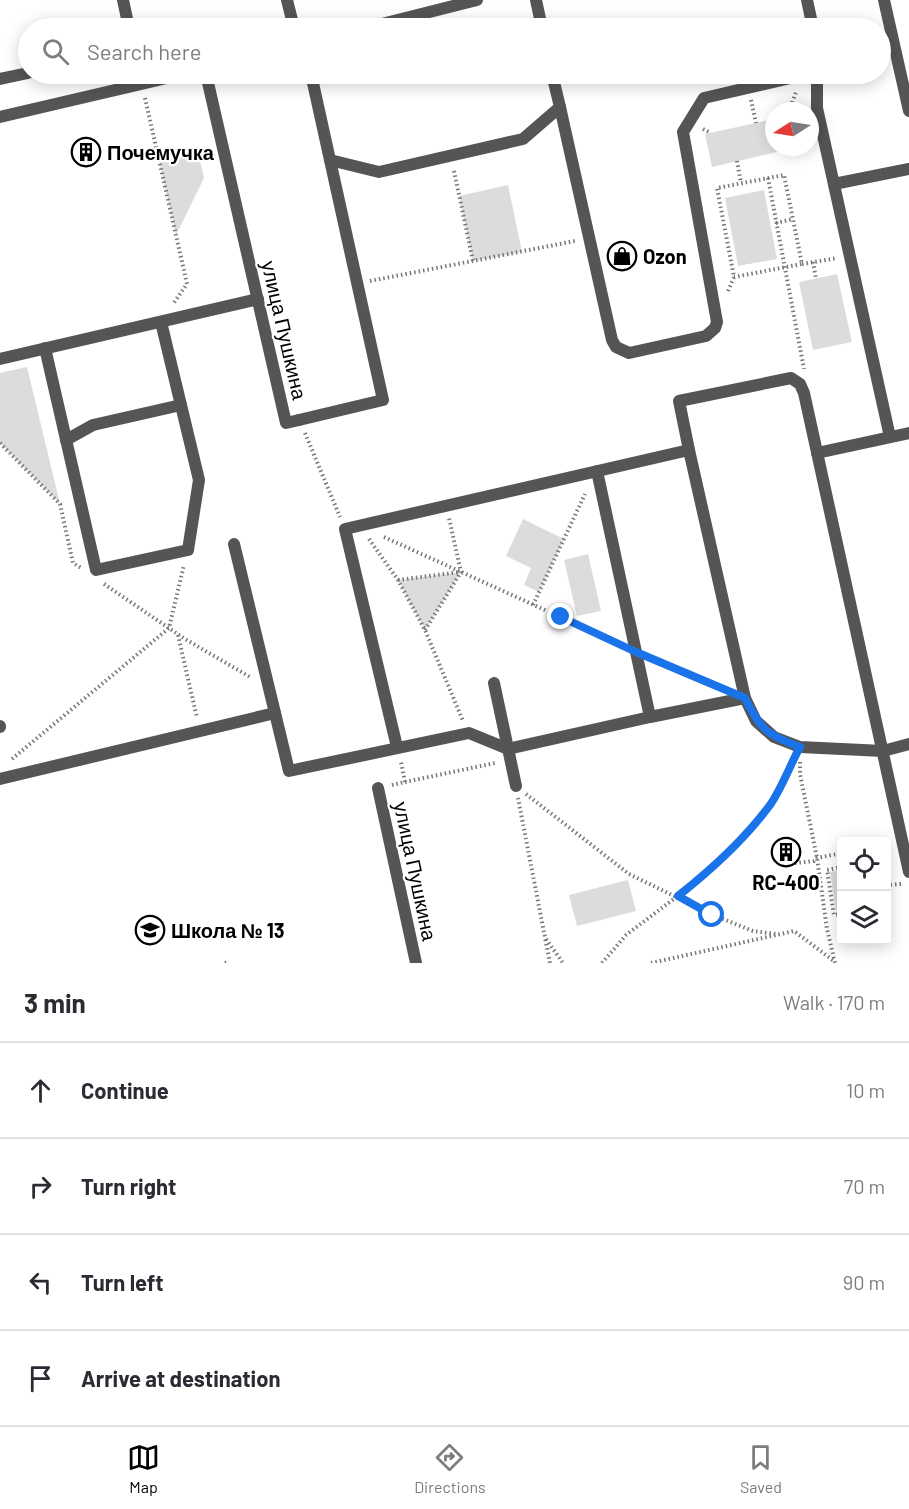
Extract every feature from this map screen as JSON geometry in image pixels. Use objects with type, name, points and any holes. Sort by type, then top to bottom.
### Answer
[{"type":"street","points":[[123,0],[127,18]]},
{"type":"street","points":[[287,0],[292,18]]},
{"type":"street","points":[[406,18],[477,0]]},
{"type":"street","points":[[536,0],[540,18]]},
{"type":"street","points":[[807,0],[811,18]]},
{"type":"street","points":[[884,0],[888,18]]},
{"type":"street","points":[[891,31],[909,111]]},
{"type":"street","points":[[0,79],[18,75]]},
{"type":"street","points":[[0,117],[119,84]]},
{"type":"street","name":"улица Пушкина","points":[[208,84],[286,423],[299,420]]},
{"type":"street","points":[[299,420],[384,400],[313,84]]},
{"type":"street","points":[[554,84],[612,340],[616,346],[629,353],[706,336],[715,328],[718,316],[683,132],[704,98],[765,84]]},
{"type":"street","points":[[817,84],[817,108],[890,437]]},
{"type":"street","points":[[330,160],[379,172],[523,139],[560,107]]},
{"type":"street","points":[[834,184],[909,168]]},
{"type":"street","points":[[0,359],[258,299]]},
{"type":"street","points":[[45,348],[96,570],[188,550],[199,480],[160,322]]},
{"type":"street","points":[[909,744],[883,751],[800,747],[774,737],[756,721],[745,698],[679,401],[782,379],[791,378],[800,384],[804,393],[883,751],[909,872]]},
{"type":"street","points":[[66,441],[93,425],[181,405]]},
{"type":"street","points":[[817,453],[909,433]]},
{"type":"street","points":[[397,747],[345,529],[690,450]]},
{"type":"street","points":[[597,471],[650,717]]},
{"type":"street","points":[[234,544],[289,771],[469,733],[508,749],[745,698]]},
{"type":"street","points":[[494,683],[516,786]]},
{"type":"street","points":[[0,779],[275,713]]},
{"type":"street","name":"улица Пушкина","points":[[378,788],[416,963]]},
{"type":"path","points":[[142,84],[187,284],[160,322]]},
{"type":"path","points":[[748,88],[756,123]]},
{"type":"path","points":[[451,155],[473,261]]},
{"type":"path","points":[[736,161],[741,183]]},
{"type":"path","points":[[801,264],[784,175],[717,188],[734,277],[850,256]]},
{"type":"path","points":[[768,178],[808,392],[804,393]]},
{"type":"path","points":[[776,223],[793,219]]},
{"type":"path","points":[[358,284],[590,238]]},
{"type":"path","points":[[813,262],[816,279]]},
{"type":"path","name":"улица Пушкина","points":[[299,420],[345,529]]},
{"type":"path","points":[[533,605],[597,471]]},
{"type":"path","points":[[425,630],[461,572],[447,506]]},
{"type":"path","points":[[360,526],[636,652],[745,698]]},
{"type":"path","points":[[360,526],[398,580],[425,630],[469,733]]},
{"type":"path","points":[[9,762],[169,628],[188,550]]},
{"type":"path","points":[[398,580],[461,572]]},
{"type":"path","points":[[178,634],[200,731]]},
{"type":"path","points":[[800,747],[800,774],[834,962]]},
{"type":"path","points":[[602,963],[626,935],[699,880],[738,841],[771,804],[800,747]]},
{"type":"path","points":[[405,782],[496,763],[508,749]]},
{"type":"path","points":[[516,786],[629,874],[678,896],[712,915],[753,931],[776,934]]},
{"type":"path","points":[[516,786],[550,963]]},
{"type":"path","points":[[786,864],[814,861],[817,858],[837,854]]},
{"type":"path","points":[[837,868],[827,870],[834,915],[837,915]]},
{"type":"path","points":[[822,894],[831,893]]},
{"type":"path","points":[[651,963],[794,930],[834,962]]},
{"type":"path","points":[[546,939],[563,963]]},
{"type":"shaded area","points":[[765,121],[765,155],[712,167],[705,134]]},
{"type":"shaded area","points":[[198,152],[204,178],[176,235],[159,161]]},
{"type":"shaded area","points":[[508,185],[522,252],[473,261],[459,196]]},
{"type":"shaded area","points":[[764,190],[777,259],[738,266],[725,198]]},
{"type":"shaded area","points":[[837,274],[852,342],[813,350],[799,282]]},
{"type":"shaded area","points":[[27,367],[60,504],[0,443],[0,373]]},
{"type":"shaded area","points":[[523,519],[564,539],[539,592],[524,585],[531,568],[506,556]]},
{"type":"shaded area","points":[[588,554],[601,611],[577,616],[564,560]]},
{"type":"shaded area","points":[[461,572],[425,630],[398,580]]},
{"type":"shaded area","points":[[837,871],[837,911],[836,911],[830,872]]},
{"type":"shaded area","points":[[628,880],[636,911],[577,926],[569,895]]},
{"type":"place","name":"Почемучка","points":[[86,152]]},
{"type":"place","name":"Ozon","points":[[622,256]]},
{"type":"place","name":"RC-400","points":[[786,852]]},
{"type":"place","name":"Школа № 13","points":[[150,930]]},
{"type":"route","points":[[561,617],[636,652],[745,698],[756,721],[774,737],[800,747],[771,804],[699,880],[678,896],[712,915]]}]
